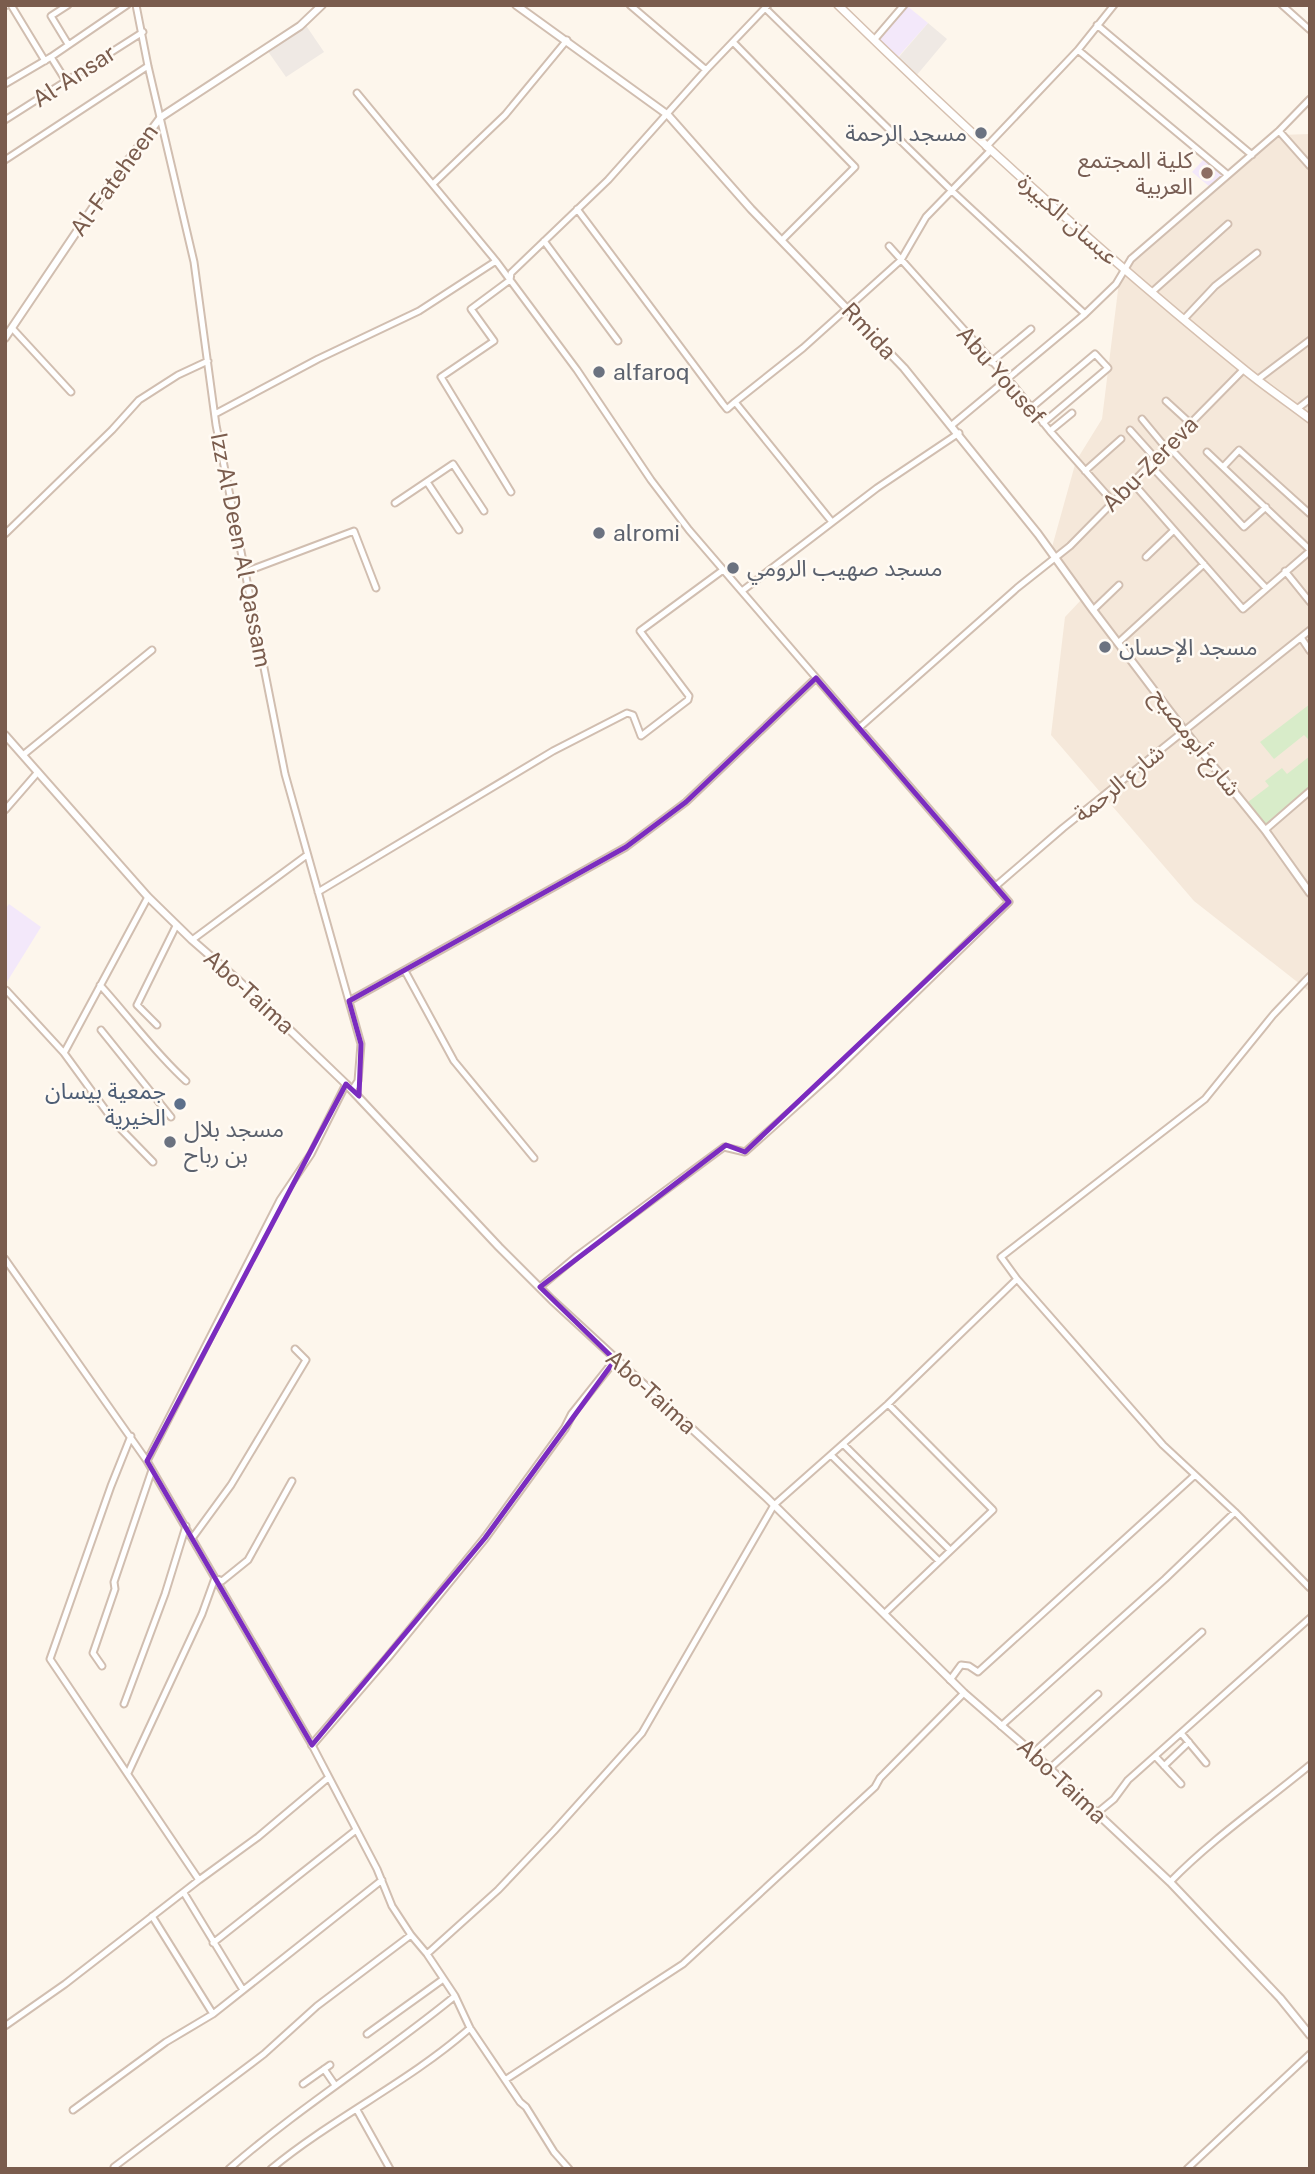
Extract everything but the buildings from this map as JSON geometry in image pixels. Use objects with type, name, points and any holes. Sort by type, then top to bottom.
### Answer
[{"type":"main road","name":"عبسان الكبيرة","points":[[838,5],[988,149],[1184,319],[1257,380],[1310,419]]},
{"type":"street","points":[[68,5],[51,16],[68,44]]},
{"type":"street","points":[[5,84],[45,61],[127,5]]},
{"type":"street","name":"Izz Al Deen Al Qassam","points":[[136,5],[194,262],[232,512],[285,774],[360,1044],[358,1081],[352,1090]]},
{"type":"street","name":"Al-Fateheen","points":[[5,338],[98,200],[161,117],[300,26],[322,5]]},
{"type":"street","name":"Rmida","points":[[516,5],[667,115],[904,368],[959,433],[1056,558]]},
{"type":"street","points":[[630,5],[706,70]]},
{"type":"street","points":[[874,40],[904,5]]},
{"type":"street","points":[[577,209],[727,409],[803,348],[901,260],[926,217],[1078,50],[1114,5]]},
{"type":"street","points":[[1282,5],[1310,30]]},
{"type":"street","points":[[8,6],[45,61]]},
{"type":"street","points":[[511,492],[441,377],[494,341],[471,309],[510,280],[511,273],[608,180],[766,7],[952,191],[1085,314]]},
{"type":"street","points":[[1097,26],[1252,155]]},
{"type":"street","name":"Al-Ansar","points":[[5,120],[142,32]]},
{"type":"street","points":[[434,183],[505,115],[567,40]]},
{"type":"street","points":[[733,43],[855,167],[782,240]]},
{"type":"street","points":[[1078,50],[1228,174]]},
{"type":"street","points":[[51,57],[66,81]]},
{"type":"street","points":[[5,160],[148,66]]},
{"type":"street","points":[[357,93],[496,261],[651,480],[723,570],[1009,902],[831,1075],[745,1152],[724,1147],[577,1256],[540,1287]]},
{"type":"street","points":[[952,425],[1085,314],[1115,284],[1131,259],[1279,131],[1310,99]]},
{"type":"street","points":[[1279,131],[1310,166]]},
{"type":"street","points":[[1152,292],[1228,224]]},
{"type":"street","points":[[544,241],[618,341]]},
{"type":"street","name":"Abu Yousef","points":[[889,246],[1113,502]]},
{"type":"street","points":[[1184,319],[1215,286],[1257,253]]},
{"type":"street","points":[[215,414],[318,359],[419,311],[496,261]]},
{"type":"street","points":[[12,328],[71,392]]},
{"type":"street","points":[[991,362],[1031,329]]},
{"type":"street","points":[[1257,380],[1310,340]]},
{"type":"street","points":[[1031,408],[1095,354],[1108,368],[1043,423]]},
{"type":"street","points":[[5,534],[112,430],[139,400],[178,375],[208,361]]},
{"type":"street","name":"Abu-Zereva","points":[[859,728],[1017,588],[1056,558],[1244,369]]},
{"type":"street","points":[[1297,409],[1310,399]]},
{"type":"street","points":[[1166,401],[1190,423]]},
{"type":"street","points":[[735,402],[832,522]]},
{"type":"street","points":[[1050,431],[1072,413]]},
{"type":"street","points":[[1142,419],[1244,527],[1266,507]]},
{"type":"street","points":[[1130,430],[1156,459]]},
{"type":"street","points":[[743,591],[877,488],[959,433]]},
{"type":"street","points":[[1085,471],[1121,439]]},
{"type":"street","points":[[1224,466],[1239,450],[1310,514]]},
{"type":"street","points":[[1133,483],[1243,609],[1310,551],[1207,452]]},
{"type":"street","points":[[395,503],[453,464],[484,511]]},
{"type":"street","points":[[1150,465],[1266,588]]},
{"type":"street","points":[[427,482],[459,530]]},
{"type":"street","points":[[1146,557],[1174,530]]},
{"type":"street","points":[[245,572],[354,531],[376,588]]},
{"type":"street","name":"شارع أبومصبح","points":[[1056,558],[1184,730],[1265,830],[1310,893]]},
{"type":"street","points":[[1119,642],[1204,564]]},
{"type":"street","points":[[317,892],[553,751],[627,712],[632,715],[640,736],[688,700],[689,696],[640,631],[723,570]]},
{"type":"street","points":[[1285,571],[1310,602]]},
{"type":"street","points":[[1093,610],[1119,585]]},
{"type":"street","name":"شارع الرحمة","points":[[997,885],[1310,630]]},
{"type":"street","points":[[1302,639],[1310,651]]},
{"type":"street","points":[[23,755],[152,650]]},
{"type":"street","points":[[349,1001],[626,847],[686,802],[816,678]]},
{"type":"street","name":"Abo-Taima","points":[[5,735],[176,926],[239,981],[346,1084],[499,1247],[615,1360],[706,1440],[964,1693],[1033,1753],[1170,1882],[1280,1998],[1310,2035]]},
{"type":"street","points":[[5,810],[38,772]]},
{"type":"street","points":[[1265,830],[1310,791]]},
{"type":"street","points":[[192,940],[307,855]]},
{"type":"street","points":[[64,1054],[148,897]]},
{"type":"street","points":[[157,1025],[137,1005],[176,926]]},
{"type":"street","points":[[405,971],[454,1061],[534,1158]]},
{"type":"street","points":[[1310,976],[1273,1015],[1205,1098],[1001,1257],[1121,1400],[1163,1445],[1235,1512],[1310,1588]]},
{"type":"street","points":[[100,985],[167,1064],[186,1082]]},
{"type":"street","points":[[6,990],[64,1054],[115,1123],[153,1162]]},
{"type":"street","points":[[101,1030],[171,1117]]},
{"type":"street","points":[[147,1461],[280,1200],[311,1154],[346,1084]]},
{"type":"street","points":[[5,1259],[152,1469],[312,1745],[393,1906],[455,1996],[470,2028],[554,2152],[569,2169]]},
{"type":"street","points":[[427,1954],[498,1890],[642,1732],[774,1505],[888,1404],[1017,1279]]},
{"type":"street","points":[[192,1536],[231,1485],[306,1360],[295,1349]]},
{"type":"street","points":[[312,1745],[485,1538],[558,1438],[572,1414],[615,1360]]},
{"type":"street","points":[[885,1613],[993,1510],[888,1404]]},
{"type":"street","points":[[131,1436],[50,1659],[199,1880]]},
{"type":"street","points":[[843,1444],[950,1550]]},
{"type":"street","points":[[831,1455],[939,1561]]},
{"type":"street","points":[[102,1666],[93,1653],[152,1469]]},
{"type":"street","points":[[950,1679],[961,1665],[970,1666],[978,1672],[1195,1475]]},
{"type":"street","points":[[215,1578],[222,1581],[248,1560],[292,1481]]},
{"type":"street","points":[[1001,1726],[1165,1579],[1235,1512]]},
{"type":"street","points":[[124,1704],[165,1594],[186,1526]]},
{"type":"street","points":[[128,1773],[202,1614],[215,1578]]},
{"type":"street","points":[[1097,1813],[1155,1756],[1310,1618]]},
{"type":"street","points":[[1049,1769],[1202,1632]]},
{"type":"street","points":[[505,2080],[683,1964],[875,1787],[880,1778],[964,1693]]},
{"type":"street","points":[[1033,1753],[1098,1694]]},
{"type":"street","points":[[1181,1733],[1206,1763]]},
{"type":"street","points":[[1164,1766],[1189,1742]]},
{"type":"street","points":[[1155,1756],[1181,1784]]},
{"type":"street","points":[[1170,1882],[1244,1815],[1310,1765]]},
{"type":"street","points":[[5,2026],[65,1984],[258,1837],[328,1778]]},
{"type":"street","points":[[214,1943],[356,1830]]},
{"type":"street","points":[[73,2110],[166,2042],[213,2014],[382,1880]]},
{"type":"street","points":[[184,1893],[243,1990]]},
{"type":"street","points":[[152,1916],[213,2014]]},
{"type":"street","points":[[114,2167],[264,2054],[317,2006],[411,1935]]},
{"type":"street","points":[[367,2034],[442,1980]]},
{"type":"street","points":[[229,2169],[279,2127],[419,2026],[455,1996]]},
{"type":"street","points":[[271,2169],[299,2147],[446,2049],[470,2028]]},
{"type":"street","points":[[1187,2169],[1310,2054]]},
{"type":"street","points":[[303,2084],[330,2065]]},
{"type":"street","points":[[324,2070],[335,2085]]},
{"type":"street","points":[[357,2110],[390,2169]]},
{"type":"highlighted area","points":[[816,678],[1009,902],[745,1152],[726,1145],[540,1287],[615,1360],[485,1538],[312,1745],[147,1461],[346,1084],[359,1096],[361,1044],[349,1001],[626,847],[686,802]]},
{"type":"shaded area","points":[[906,5],[928,23],[897,58],[876,40]]},
{"type":"shaded area","points":[[928,23],[947,39],[916,76],[898,58]]},
{"type":"shaded area","points":[[305,24],[324,52],[286,77],[267,50]]},
{"type":"shaded area","points":[[1310,134],[1310,992],[1194,901],[1051,735],[1065,617],[1081,600],[1052,547],[1076,461],[1102,419],[1120,274],[1279,135]]},
{"type":"shaded area","name":"كلية المجتمع العربية","points":[[1205,158],[1223,174],[1210,187],[1192,172]]},
{"type":"shaded area","points":[[9,904],[41,927],[5,985],[5,910]]},
{"type":"green space","points":[[1310,704],[1310,741],[1304,735],[1274,759],[1260,742]]},
{"type":"green space","points":[[1310,756],[1310,790],[1266,825],[1248,802],[1269,786],[1265,781],[1282,768],[1287,774]]},
{"type":"place","name":"مسجد الرحمة","points":[[981,133]]},
{"type":"place","name":"كلية المجتمع العربية","points":[[1207,173]]},
{"type":"place","name":"alfaroq","points":[[599,372]]},
{"type":"place","name":"alromi","points":[[599,533]]},
{"type":"place","name":"مسجد صهيب الرومي","points":[[733,568]]},
{"type":"place","name":"مسجد الإحسان","points":[[1105,647]]},
{"type":"place","name":"جمعية بيسان الخيرية","points":[[180,1104]]},
{"type":"place","name":"مسجد بلال بن رباح","points":[[170,1142]]}]
